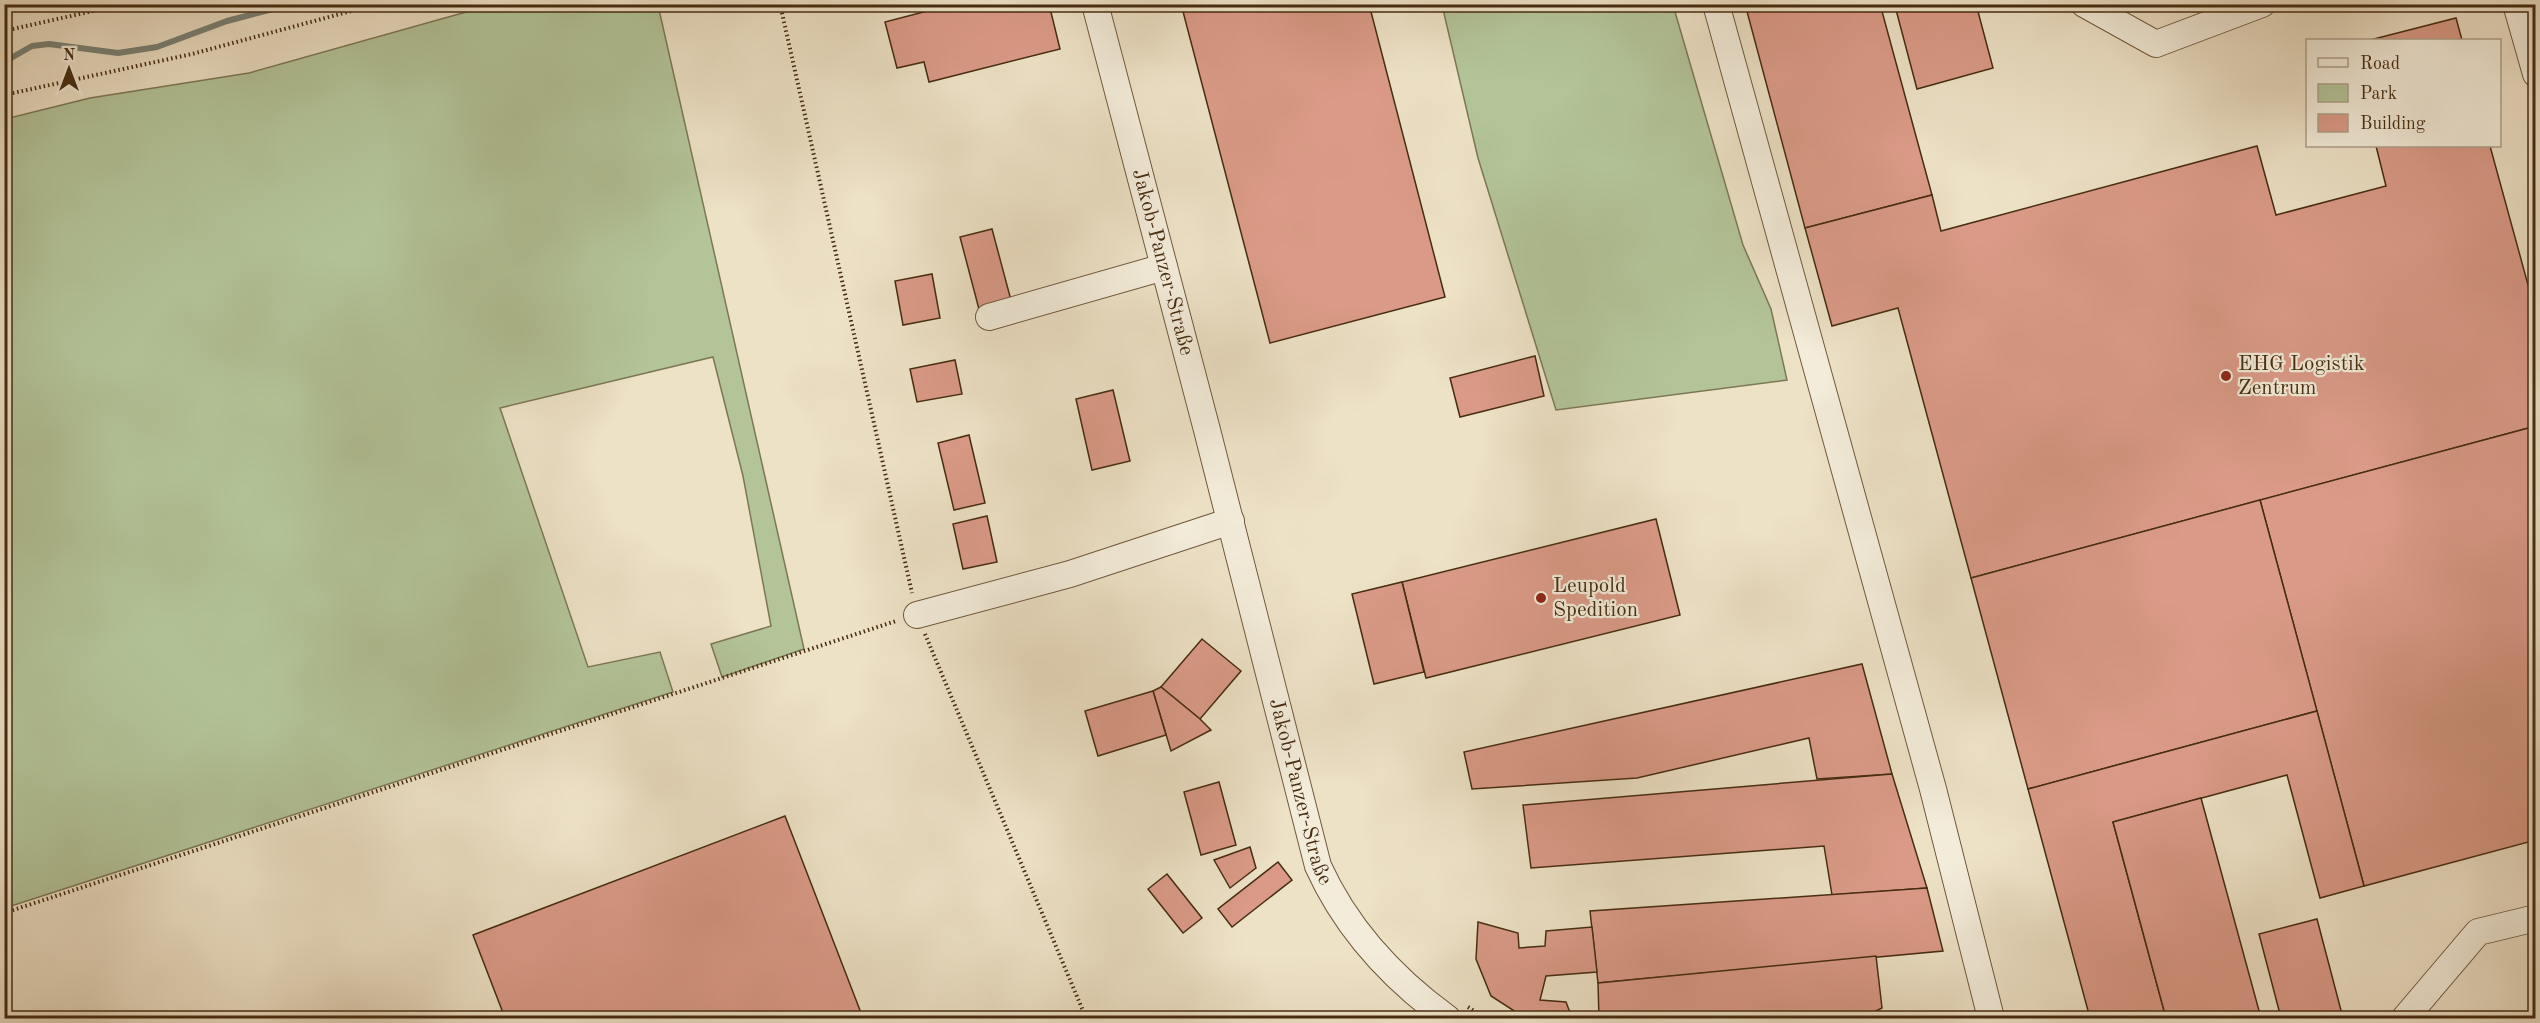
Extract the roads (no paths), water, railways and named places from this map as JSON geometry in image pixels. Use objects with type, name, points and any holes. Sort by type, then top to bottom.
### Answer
[{"type":"street","name":"Jakob-Panzer-Straße","points":[[1095,4],[1231,521],[1318,866],[1336,901],[1381,962],[1421,1000],[1455,1011]]},
{"type":"street","points":[[1716,4],[1933,789],[1991,1018]]},
{"type":"street","points":[[2084,4],[2156,44],[2262,4]]},
{"type":"street","points":[[2516,4],[2535,74]]},
{"type":"street","points":[[989,317],[1164,267]]},
{"type":"street","points":[[917,615],[1070,574],[1231,521]]},
{"type":"street","points":[[2405,1018],[2478,932],[2535,918]]},
{"type":"waterway","points":[[4,62],[32,46],[49,44],[118,53],[157,47],[227,21],[292,4]]},
{"type":"place","name":"EHG Logistik Zentrum","points":[[2226,376]]},
{"type":"place","name":"Leupold Spedition","points":[[1541,598]]}]
